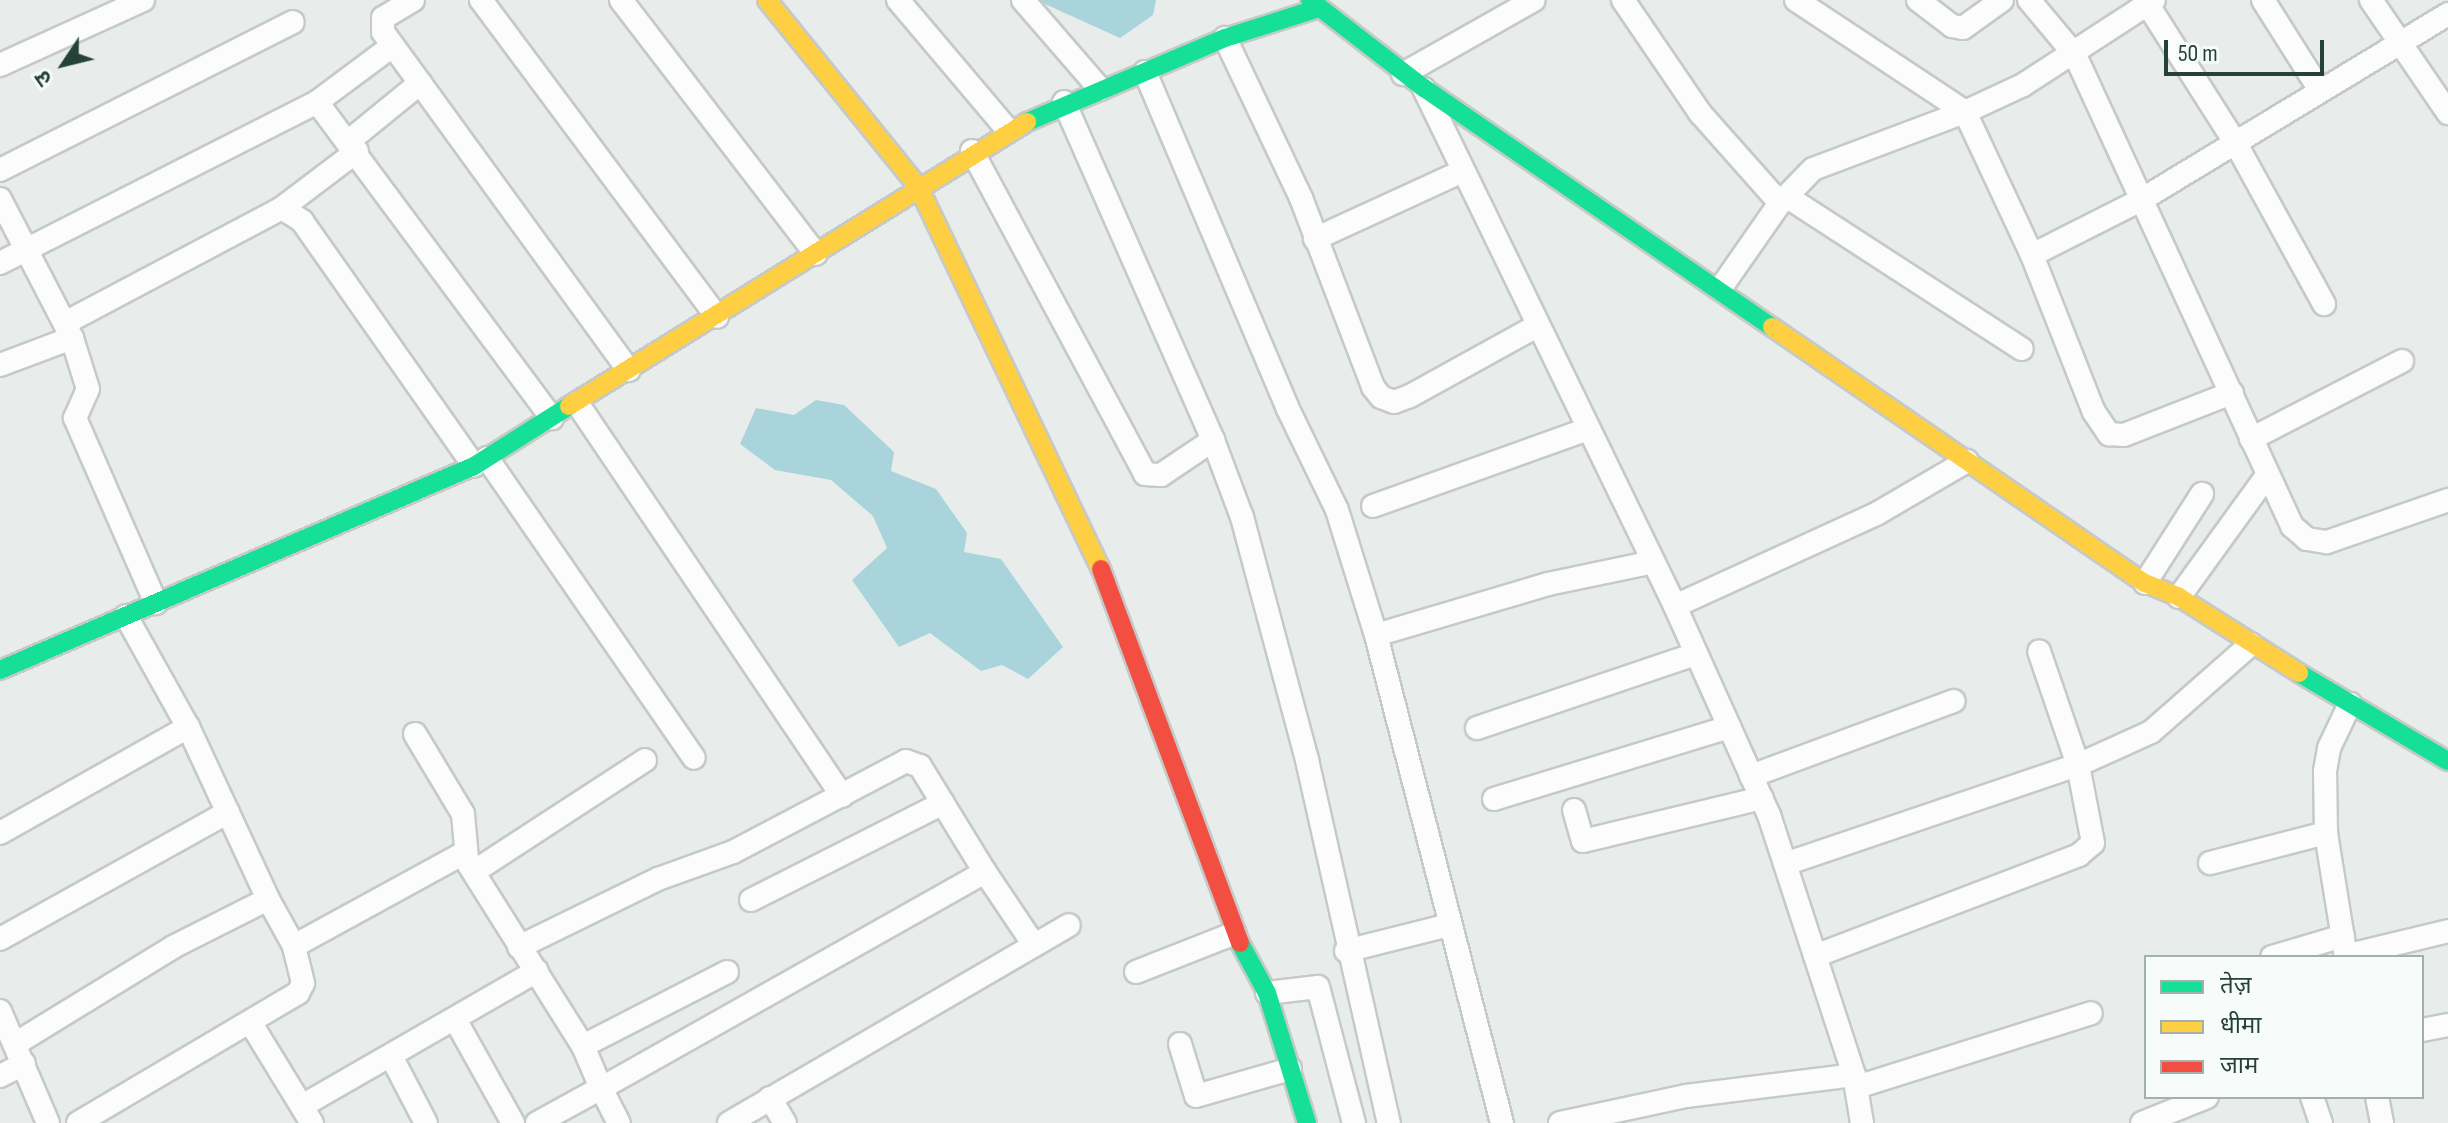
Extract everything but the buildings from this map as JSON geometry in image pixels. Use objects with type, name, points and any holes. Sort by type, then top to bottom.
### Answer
[{"type":"street","points":[[0,65],[143,0]]},
{"type":"street","points":[[413,0],[383,18],[383,32],[629,370]]},
{"type":"street","points":[[481,0],[717,317]]},
{"type":"street","points":[[621,0],[816,254]]},
{"type":"street","points":[[767,0],[919,188],[1100,565],[1235,933],[1267,993],[1307,1123]]},
{"type":"street","points":[[898,0],[1008,130]]},
{"type":"street","points":[[1023,0],[1100,89]]},
{"type":"street","points":[[1403,74],[1534,0]]},
{"type":"street","points":[[1623,0],[1700,113],[1783,199],[2022,349]]},
{"type":"street","points":[[1796,0],[1965,112],[2032,255],[2094,412],[2109,434],[2124,435],[2232,393]]},
{"type":"street","points":[[1918,0],[1952,26],[1963,28],[2002,0]]},
{"type":"street","points":[[2029,0],[2075,55],[2232,393],[2266,477],[2292,526],[2307,539],[2327,542],[2448,500]]},
{"type":"street","points":[[2263,0],[2320,90]]},
{"type":"street","points":[[2371,0],[2448,113]]},
{"type":"street","points":[[1720,289],[1783,199],[1813,169],[1833,158],[1965,112],[2075,55],[2151,2],[2235,142],[2324,304]]},
{"type":"street","points":[[0,670],[481,462],[717,317],[1008,130],[1064,102],[1314,4],[1403,74],[2145,583],[2179,597],[2251,644],[2448,761]]},
{"type":"street","points":[[2032,255],[2141,200],[2448,14]]},
{"type":"street","points":[[0,170],[293,22]]},
{"type":"street","points":[[1225,38],[1315,239],[1373,387],[1381,397],[1394,402],[1410,396],[1537,326]]},
{"type":"street","points":[[0,263],[317,102],[392,46]]},
{"type":"street","points":[[1145,72],[1287,407],[1337,510],[1376,635],[1502,1123]]},
{"type":"street","points":[[0,365],[68,330],[282,208],[420,83]]},
{"type":"street","points":[[1424,88],[1461,172],[1675,606],[1762,798],[1856,1081],[1862,1123]]},
{"type":"street","points":[[317,102],[353,146],[552,418]]},
{"type":"street","points":[[1064,102],[1213,440],[1242,517],[1307,760],[1346,951],[1389,1123]]},
{"type":"street","points":[[972,151],[1145,474],[1161,475],[1213,440]]},
{"type":"street","points":[[1315,239],[1461,172]]},
{"type":"street","points":[[0,199],[68,330],[88,389],[75,418],[156,603]]},
{"type":"street","points":[[282,208],[302,221],[481,462],[694,758]]},
{"type":"street","points":[[2251,439],[2402,361]]},
{"type":"street","points":[[577,403],[842,796]]},
{"type":"street","points":[[1373,506],[1588,429]]},
{"type":"street","points":[[1675,606],[1878,513],[1967,461]]},
{"type":"street","points":[[2179,597],[2266,477]]},
{"type":"street","points":[[2145,583],[2202,494]]},
{"type":"street","points":[[1376,635],[1548,584],[1653,562]]},
{"type":"street","points":[[78,1123],[298,993],[303,983],[294,946],[268,899],[188,727],[126,616]]},
{"type":"street","points":[[1785,864],[2078,765],[2151,732],[2251,644]]},
{"type":"street","points":[[1815,956],[2079,855],[2093,843],[2078,765],[2039,651]]},
{"type":"street","points":[[1477,728],[1696,654]]},
{"type":"street","points":[[1751,776],[1954,701]]},
{"type":"street","points":[[2345,950],[2326,833],[2327,759],[2350,704]]},
{"type":"street","points":[[0,833],[188,727]]},
{"type":"street","points":[[1494,799],[1729,727]]},
{"type":"street","points":[[415,734],[463,814],[471,865]]},
{"type":"street","points":[[471,865],[645,760]]},
{"type":"street","points":[[519,947],[658,879],[733,852],[899,763],[914,761],[1034,945]]},
{"type":"street","points":[[1574,810],[1583,841],[1762,798]]},
{"type":"street","points":[[751,900],[943,803]]},
{"type":"street","points":[[0,939],[228,812]]},
{"type":"street","points":[[2210,863],[2326,833]]},
{"type":"street","points":[[294,946],[446,858],[462,854],[583,1046],[619,1123]]},
{"type":"street","points":[[537,1123],[985,872]]},
{"type":"street","points":[[0,1076],[19,1054],[173,947],[268,899]]},
{"type":"street","points":[[729,1123],[1069,925]]},
{"type":"street","points":[[1346,951],[1449,925]]},
{"type":"street","points":[[2293,955],[2345,950],[2448,931]]},
{"type":"street","points":[[1136,972],[1235,933]]},
{"type":"street","points":[[250,1022],[307,1115],[392,1058],[537,971]]},
{"type":"street","points":[[583,1046],[727,972]]},
{"type":"street","points":[[1267,993],[1318,987],[1354,1123]]},
{"type":"street","points":[[0,1011],[48,1123]]},
{"type":"street","points":[[1560,1123],[1686,1096],[1856,1081],[2091,1013]]},
{"type":"street","points":[[456,1021],[513,1123]]},
{"type":"street","points":[[2424,1030],[2448,1025]]},
{"type":"street","points":[[1180,1044],[1196,1096],[1290,1069]]},
{"type":"street","points":[[392,1058],[426,1123]]},
{"type":"street","points":[[770,1098],[785,1123]]},
{"type":"street","points":[[2313,1099],[2321,1123]]},
{"type":"street","points":[[2377,1099],[2382,1123]]},
{"type":"street","points":[[2142,1123],[2201,1107]]},
{"type":"water","points":[[1036,0],[1156,0],[1153,15],[1120,38]]},
{"type":"water","points":[[816,400],[844,405],[894,452],[891,471],[936,489],[967,533],[964,552],[1001,559],[1063,647],[1028,679],[1002,665],[981,671],[930,633],[899,647],[852,580],[887,548],[873,516],[831,480],[775,470],[740,444],[756,408],[794,415]]},
{"type":"traffic: fast","points":[[1310,0],[1424,88],[1772,327]]},
{"type":"traffic: fast","points":[[1027,122],[1225,38],[1319,8]]},
{"type":"traffic: fast","points":[[0,670],[474,466],[569,406]]},
{"type":"traffic: fast","points":[[2299,673],[2448,761]]},
{"type":"traffic: fast","points":[[1240,943],[1267,993],[1307,1123]]},
{"type":"traffic: slow","points":[[767,0],[919,188],[1101,569]]},
{"type":"traffic: slow","points":[[569,406],[1027,122]]},
{"type":"traffic: slow","points":[[1772,327],[2145,583],[2179,597],[2299,673]]},
{"type":"traffic: jam","points":[[1101,569],[1240,943]]}]
